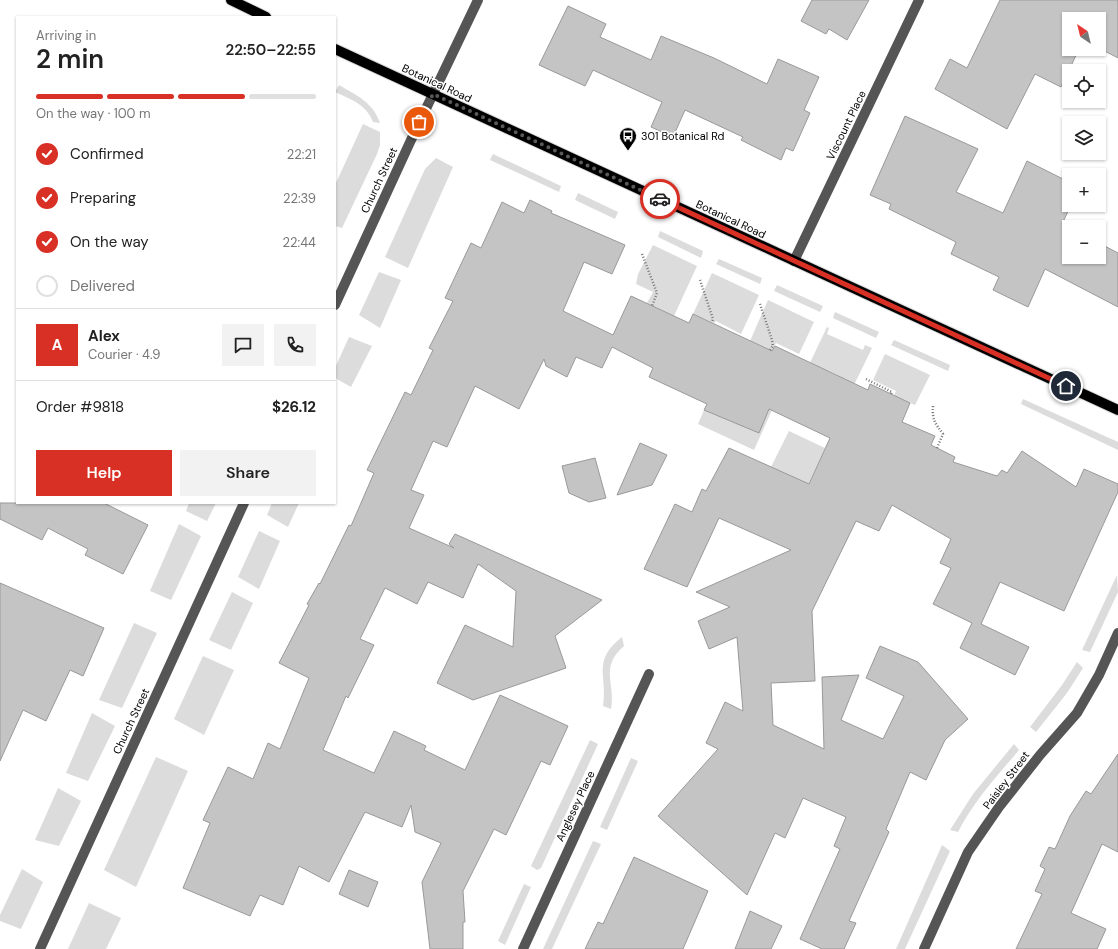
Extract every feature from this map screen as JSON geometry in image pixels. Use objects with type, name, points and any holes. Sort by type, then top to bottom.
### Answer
[{"type":"main road","points":[[230,0],[264,16]]},
{"type":"main road","name":"Botanical Road","points":[[336,49],[1118,410]]},
{"type":"street","name":"Church Street","points":[[336,303],[410,140],[478,0]]},
{"type":"street","name":"Viscount Place","points":[[794,261],[919,0]]},
{"type":"street","name":"Church Street","points":[[40,949],[244,504]]},
{"type":"street","name":"Paisley Street","points":[[924,949],[968,852],[999,807],[1040,755],[1077,713],[1099,675],[1118,634]]},
{"type":"street","name":"Anglesey Place","points":[[523,949],[649,674]]},
{"type":"path","points":[[642,254],[657,293],[652,306]]},
{"type":"path","points":[[700,280],[713,319],[712,322]]},
{"type":"path","points":[[760,304],[772,340],[773,346],[770,350]]},
{"type":"path","points":[[866,379],[892,392],[891,394]]},
{"type":"path","points":[[933,406],[933,416],[936,425],[943,434],[937,448]]},
{"type":"shaded area","points":[[339,85],[358,96],[373,110],[380,123],[373,122],[370,116],[358,103],[336,92]]},
{"type":"shaded area","points":[[363,124],[380,132],[380,145],[377,154],[342,228],[336,226],[336,183]]},
{"type":"shaded area","points":[[493,154],[561,186],[559,192],[490,160]]},
{"type":"shaded area","points":[[436,158],[453,167],[408,268],[385,257],[425,169]]},
{"type":"shaded area","points":[[578,193],[618,212],[615,219],[575,200]]},
{"type":"shaded area","points":[[660,231],[703,251],[701,258],[658,237]]},
{"type":"shaded area","points":[[653,245],[697,266],[674,316],[647,303],[653,292],[636,284],[638,274]]},
{"type":"shaded area","points":[[719,259],[762,278],[760,284],[716,264]]},
{"type":"shaded area","points":[[379,272],[401,280],[380,328],[359,315]]},
{"type":"shaded area","points":[[712,273],[759,295],[741,334],[716,321],[714,323],[693,314]]},
{"type":"shaded area","points":[[777,285],[823,306],[820,312],[774,291]]},
{"type":"shaded area","points":[[768,300],[814,322],[799,354],[776,343],[772,351],[750,341]]},
{"type":"shaded area","points":[[835,312],[879,332],[876,338],[833,318]]},
{"type":"shaded area","points":[[827,327],[829,328],[827,334],[863,350],[865,345],[872,348],[854,385],[835,381],[838,375],[819,367],[807,369]]},
{"type":"shaded area","points":[[349,337],[372,346],[351,387],[336,379],[336,366]]},
{"type":"shaded area","points":[[894,340],[950,365],[948,371],[891,345]]},
{"type":"shaded area","points":[[885,354],[930,375],[915,405],[894,396],[896,391],[873,380]]},
{"type":"shaded area","points":[[736,395],[772,410],[754,450],[698,424],[704,410],[718,416],[727,396]]},
{"type":"shaded area","points":[[1023,399],[1118,442],[1118,450],[1021,404]]},
{"type":"shaded area","points":[[789,431],[825,448],[795,513],[760,489]]},
{"type":"shaded area","points":[[189,504],[216,504],[207,521],[186,511]]},
{"type":"shaded area","points":[[272,504],[299,504],[288,527],[267,515]]},
{"type":"shaded area","points":[[179,524],[201,536],[171,600],[150,591]]},
{"type":"shaded area","points":[[259,531],[280,541],[259,589],[238,577]]},
{"type":"shaded area","points":[[1117,575],[1118,592],[1090,652],[1082,650]]},
{"type":"shaded area","points":[[232,592],[253,603],[231,650],[209,640]]},
{"type":"shaded area","points":[[134,623],[157,633],[122,708],[99,700]]},
{"type":"shaded area","points":[[622,637],[624,646],[616,654],[610,669],[612,692],[611,709],[603,706],[604,661],[612,646]]},
{"type":"shaded area","points":[[203,656],[234,670],[204,735],[174,719]]},
{"type":"shaded area","points":[[1077,662],[1083,668],[1067,693],[1036,732],[1030,727],[1062,685]]},
{"type":"shaded area","points":[[92,713],[115,726],[88,781],[66,773]]},
{"type":"shaded area","points":[[590,740],[598,744],[541,868],[537,870],[531,866]]},
{"type":"shaded area","points":[[1014,744],[1019,750],[979,799],[958,832],[950,830],[973,794]]},
{"type":"shaded area","points":[[156,757],[188,771],[136,887],[104,870]]},
{"type":"shaded area","points":[[631,758],[638,761],[607,830],[600,827]]},
{"type":"shaded area","points":[[58,788],[81,801],[59,846],[35,840]]},
{"type":"shaded area","points":[[593,841],[601,844],[552,949],[543,949]]},
{"type":"shaded area","points":[[942,845],[950,851],[905,949],[896,949]]},
{"type":"shaded area","points":[[22,869],[43,882],[21,929],[0,921],[0,915]]},
{"type":"shaded area","points":[[524,884],[531,887],[505,945],[498,941]]},
{"type":"shaded area","points":[[89,903],[121,918],[106,949],[68,949]]},
{"type":"building","points":[[812,0],[869,0],[847,40],[829,29],[826,34],[801,21]]},
{"type":"building","points":[[1000,0],[1118,0],[1118,58],[1106,52],[1106,12],[1062,12],[1062,56],[1076,56],[1072,64],[1062,64],[1061,87],[1035,74],[1007,129],[935,89],[950,59],[967,68]]},
{"type":"building","points":[[568,6],[606,24],[600,37],[651,60],[661,36],[714,58],[767,84],[778,59],[819,77],[804,110],[810,113],[793,151],[786,148],[781,160],[741,140],[743,137],[685,110],[673,137],[651,127],[662,102],[593,70],[585,86],[539,65]]},
{"type":"building","points":[[905,116],[978,149],[956,192],[1003,213],[1027,161],[1062,178],[1062,212],[1068,212],[1064,220],[1062,220],[1062,264],[1106,264],[1106,247],[1118,253],[1118,307],[1045,269],[1028,307],[993,290],[999,277],[951,254],[956,242],[889,209],[891,204],[870,195]]},
{"type":"building","points":[[530,200],[552,211],[551,213],[625,245],[612,274],[584,262],[563,311],[613,335],[631,296],[689,323],[693,314],[772,351],[775,346],[868,390],[870,384],[910,403],[902,422],[935,436],[931,445],[955,457],[953,462],[997,476],[1002,470],[1007,473],[1022,451],[1076,487],[1084,469],[1118,484],[1118,492],[1064,611],[1000,582],[981,624],[1029,647],[1015,675],[960,648],[972,623],[933,604],[951,568],[940,563],[951,539],[892,505],[879,531],[856,521],[812,611],[815,681],[771,683],[773,725],[824,749],[822,677],[859,675],[841,720],[883,739],[904,696],[866,678],[880,646],[918,662],[968,719],[945,740],[926,780],[910,772],[886,829],[889,832],[849,921],[856,923],[844,949],[822,949],[800,939],[840,849],[834,846],[846,817],[803,798],[785,838],[775,833],[747,895],[658,816],[718,749],[706,743],[725,702],[743,711],[737,637],[709,649],[698,621],[730,607],[696,592],[791,550],[719,518],[687,587],[644,569],[675,504],[692,512],[702,489],[706,491],[729,448],[809,484],[830,438],[769,409],[759,433],[704,410],[707,404],[649,377],[653,368],[612,347],[602,368],[576,357],[567,377],[546,366],[544,359],[519,409],[475,386],[447,447],[433,441],[411,490],[424,495],[409,528],[454,548],[449,544],[455,534],[602,600],[555,636],[566,668],[473,700],[437,683],[465,625],[513,647],[516,591],[478,564],[463,598],[428,582],[417,604],[385,588],[360,639],[374,645],[348,698],[346,696],[323,750],[374,773],[394,731],[426,746],[424,750],[465,770],[500,695],[568,726],[550,765],[541,761],[506,835],[494,829],[463,891],[465,922],[463,922],[463,949],[430,949],[422,882],[441,843],[415,832],[411,805],[402,827],[365,812],[329,882],[299,866],[283,905],[260,895],[250,916],[183,888],[210,823],[203,820],[228,767],[253,779],[268,743],[280,749],[309,678],[279,663],[309,605],[307,604],[319,583],[320,584],[349,525],[351,526],[374,473],[367,470],[405,392],[411,395],[433,350],[429,348],[453,301],[445,298],[471,243],[481,248],[502,202],[524,213]]},
{"type":"building","points":[[640,443],[667,455],[652,485],[617,495]]},
{"type":"building","points":[[595,458],[606,498],[589,502],[569,493],[562,466]]},
{"type":"building","points":[[0,503],[106,504],[148,525],[123,574],[85,555],[88,549],[48,528],[42,540],[0,519]]},
{"type":"building","points":[[0,583],[104,628],[83,676],[70,670],[46,721],[23,710],[0,761]]},
{"type":"building","points":[[1118,754],[1118,852],[1102,844],[1071,913],[1106,929],[1097,949],[1016,949],[1042,894],[1035,891],[1045,869],[1040,866],[1049,847],[1055,849],[1070,816],[1086,791],[1091,794]]},
{"type":"building","points":[[634,857],[708,891],[683,949],[585,949],[598,922],[603,924]]},
{"type":"building","points":[[349,870],[378,882],[368,907],[339,894]]},
{"type":"building","points":[[750,911],[782,926],[771,949],[735,949]]},
{"type":"way so far","points":[[419,122],[433,94],[660,199]]},
{"type":"place","name":"301 Botanical Rd","points":[[628,151]]},
{"type":"route","points":[[660,199],[1066,386]]}]
